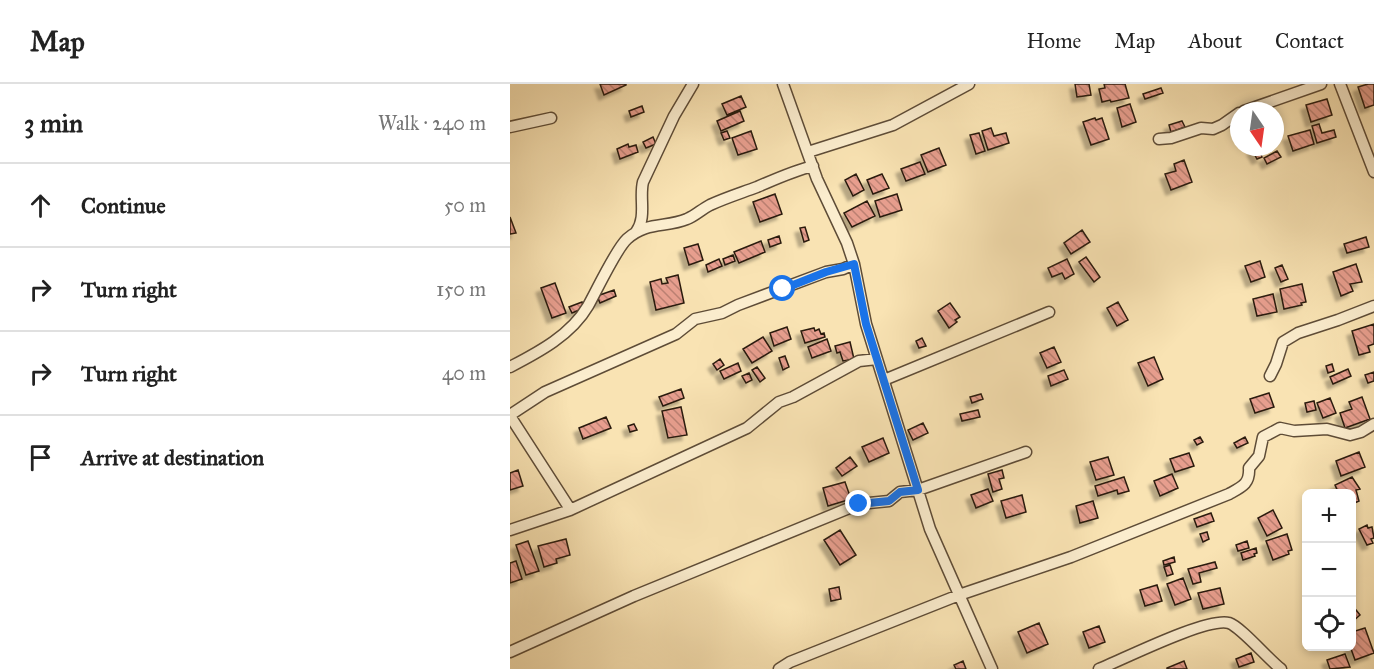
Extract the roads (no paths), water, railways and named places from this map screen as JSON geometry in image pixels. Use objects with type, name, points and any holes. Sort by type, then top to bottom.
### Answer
[{"type":"street","points":[[636,232],[641,225],[643,182],[674,116],[693,84]]},
{"type":"street","points":[[783,84],[813,166],[854,264],[866,324],[930,529],[992,669]]},
{"type":"street","points":[[808,152],[893,125],[969,84]]},
{"type":"street","points":[[1270,102],[1321,84]]},
{"type":"street","points":[[1340,84],[1374,172]]},
{"type":"street","points":[[510,127],[551,118]]},
{"type":"street","points":[[1159,139],[1171,138],[1201,129],[1214,129],[1230,119]]},
{"type":"street","points":[[510,368],[543,350],[578,320],[624,240],[636,232],[658,224],[673,224],[686,220],[725,198],[796,170],[813,166]]},
{"type":"street","points":[[570,509],[510,415],[545,392],[676,334],[695,319],[722,313],[826,272],[854,264]]},
{"type":"street","points":[[1270,376],[1283,342],[1298,333],[1374,306]]},
{"type":"street","points":[[884,380],[1049,312]]},
{"type":"street","points":[[510,530],[570,509],[747,428],[779,402],[793,397],[839,370],[859,361],[877,359]]},
{"type":"street","points":[[778,669],[790,662],[959,595],[1071,557],[1245,486],[1250,477],[1249,468],[1259,456],[1263,437],[1275,429],[1327,429],[1350,435],[1361,432],[1374,424]]},
{"type":"street","points":[[510,652],[634,596],[859,504],[889,501],[900,492],[918,490],[1026,452]]},
{"type":"street","points":[[1099,669],[1213,622],[1230,623],[1281,669]]}]
